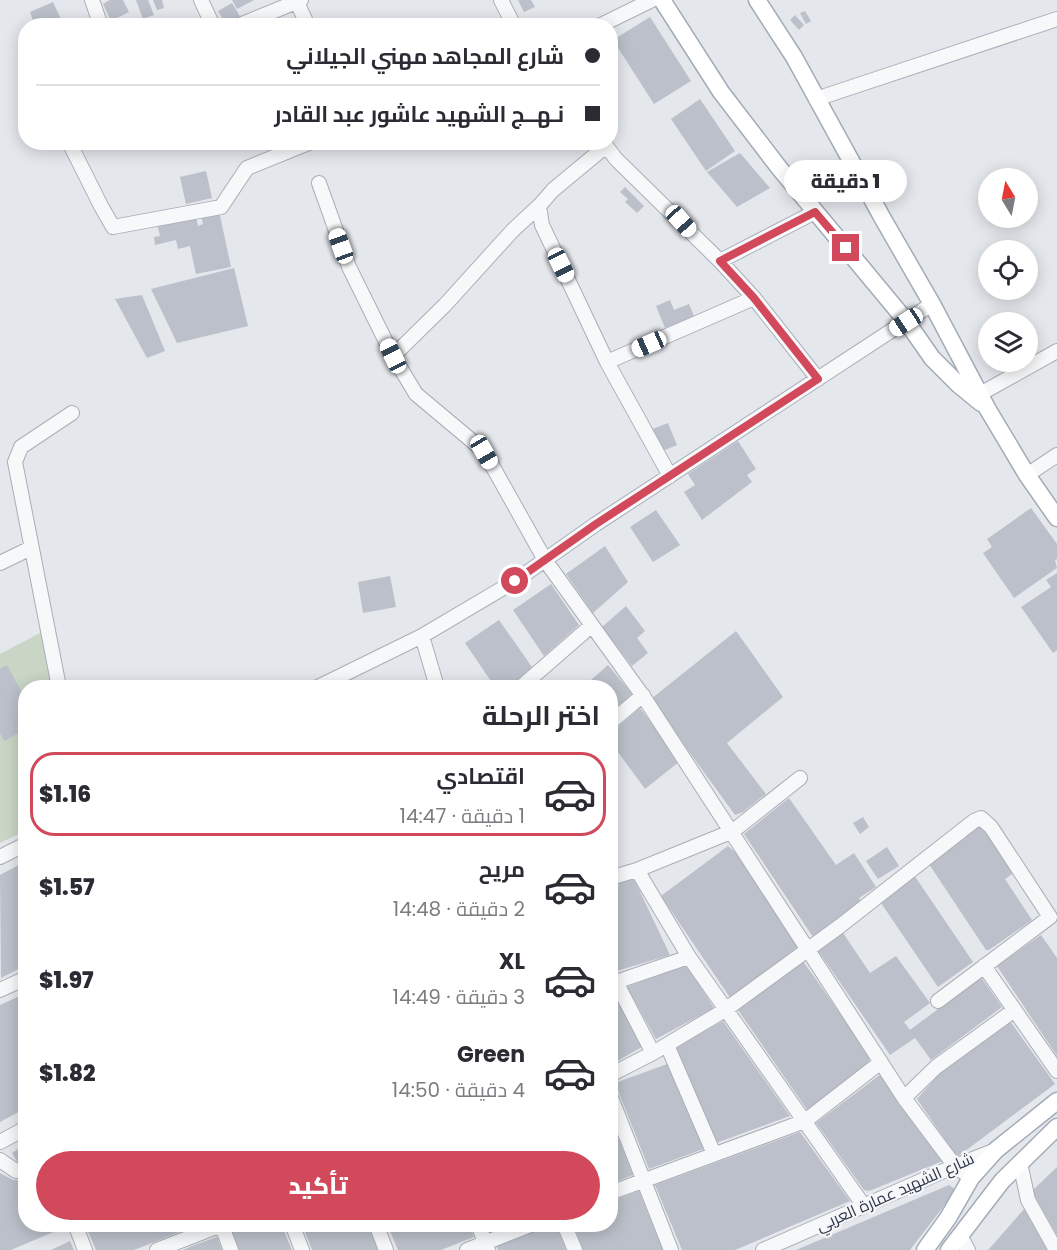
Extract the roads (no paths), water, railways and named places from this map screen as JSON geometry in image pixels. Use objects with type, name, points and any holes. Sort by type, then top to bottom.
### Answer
[{"type":"main road","points":[[662,0],[721,92],[815,212],[946,373],[984,401]]},
{"type":"main road","points":[[757,0],[794,57],[984,401],[1027,475],[1057,518]]},
{"type":"main road","points":[[925,1250],[948,1218],[971,1178],[1017,1131],[1057,1101]]},
{"type":"main road","points":[[949,1250],[964,1243],[1002,1181],[1057,1127]]},
{"type":"main road","points":[[996,1150],[1007,1152],[1020,1162]]},
{"type":"main road","points":[[971,1178],[1002,1181]]},
{"type":"street","points":[[92,0],[98,18]]},
{"type":"street","points":[[201,0],[209,18]]},
{"type":"street","points":[[501,0],[510,18]]},
{"type":"street","points":[[615,18],[652,0]]},
{"type":"street","points":[[257,18],[298,1],[305,18]]},
{"type":"street","points":[[816,99],[1057,19]]},
{"type":"street","points":[[73,150],[113,227],[221,207],[247,168],[291,150]]},
{"type":"street","points":[[393,356],[513,230],[597,150]]},
{"type":"street","points":[[610,150],[754,298],[818,379]]},
{"type":"street","points":[[319,183],[349,267],[393,356],[416,394],[484,452],[545,560],[643,695],[904,1098],[955,1166],[971,1178]]},
{"type":"street","points":[[539,206],[542,225],[551,246],[608,362],[670,476]]},
{"type":"street","points":[[720,261],[815,212]]},
{"type":"street","points":[[608,362],[754,298]]},
{"type":"street","points":[[344,680],[515,581],[932,304]]},
{"type":"street","points":[[984,401],[1057,351]]},
{"type":"street","points":[[58,680],[15,462],[21,447],[72,412]]},
{"type":"street","points":[[1027,475],[1057,455]]},
{"type":"street","points":[[0,563],[31,548]]},
{"type":"street","points":[[529,680],[591,626]]},
{"type":"street","points":[[422,636],[435,680]]},
{"type":"street","points":[[618,716],[643,695]]},
{"type":"street","points":[[618,876],[733,831],[800,778]]},
{"type":"street","points":[[618,1071],[725,1010],[981,818],[991,827],[1055,919],[984,966],[938,1001]]},
{"type":"street","points":[[0,857],[18,848]]},
{"type":"street","points":[[637,870],[689,957],[864,1206]]},
{"type":"street","points":[[618,982],[689,957]]},
{"type":"street","points":[[984,966],[1013,1011],[1057,1071]]},
{"type":"street","points":[[0,990],[18,982]]},
{"type":"street","points":[[618,990],[653,1053]]},
{"type":"street","points":[[904,1098],[936,1066],[1013,1011]]},
{"type":"street","points":[[667,1045],[714,1154]]},
{"type":"street","points":[[618,1191],[805,1121],[881,1062]]},
{"type":"street","points":[[618,1115],[671,1250]]},
{"type":"street","points":[[0,1142],[18,1132]]},
{"type":"street","name":"شارع الشهيد عمارة العربي","points":[[763,1250],[996,1150]]},
{"type":"street","points":[[0,1160],[18,1171]]},
{"type":"street","points":[[1020,1162],[1028,1200],[1056,1250]]},
{"type":"street","points":[[78,1232],[85,1250]]},
{"type":"street","points":[[157,1250],[202,1232]]},
{"type":"street","points":[[225,1232],[231,1250]]},
{"type":"street","points":[[295,1232],[302,1250]]},
{"type":"street","points":[[379,1232],[386,1250]]},
{"type":"street","points":[[481,1232],[487,1246]]},
{"type":"street","points":[[467,1250],[487,1246],[516,1232]]},
{"type":"street","points":[[567,1232],[575,1250]]}]
